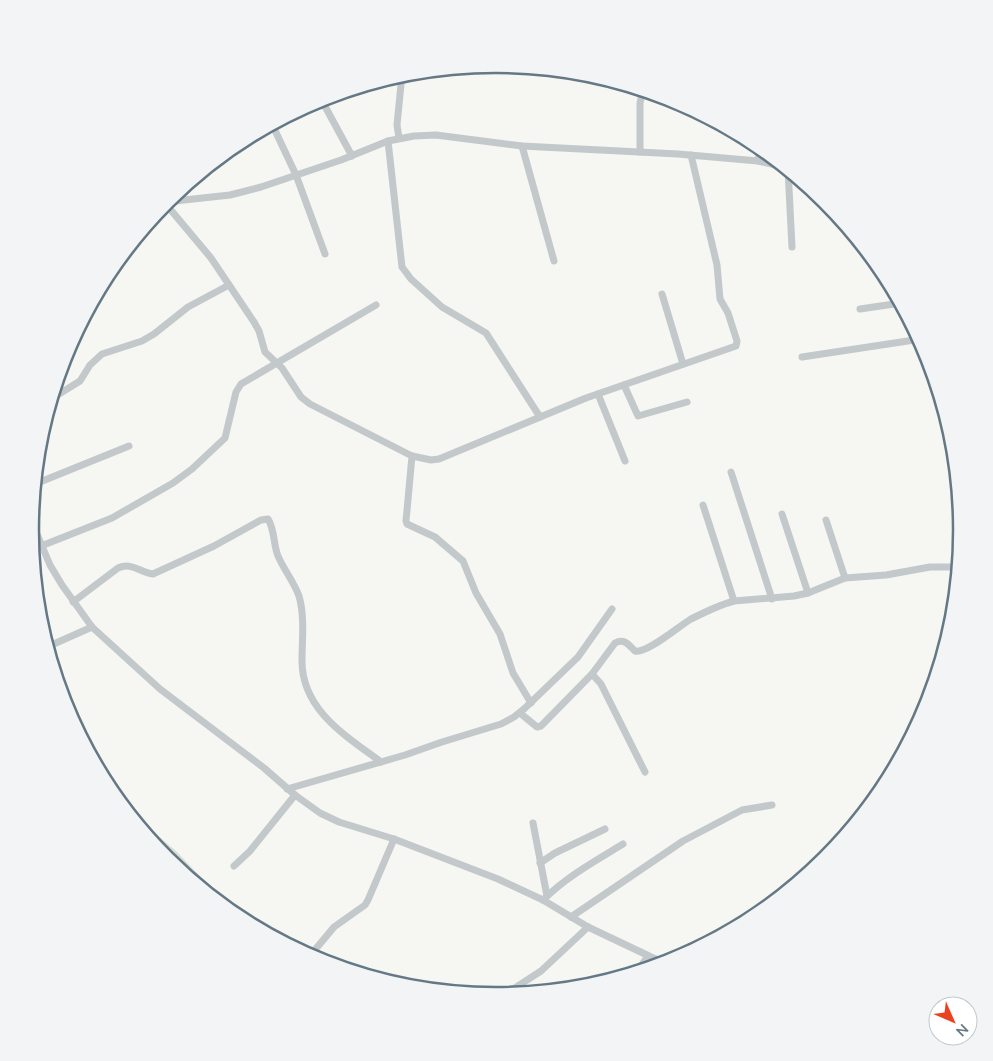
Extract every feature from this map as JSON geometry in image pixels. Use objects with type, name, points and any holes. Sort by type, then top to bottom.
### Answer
[{"type":"street","points":[[399,138],[397,126],[401,83]]},
{"type":"street","points":[[640,152],[642,96]]},
{"type":"street","points":[[324,107],[352,156]]},
{"type":"street","points":[[275,130],[296,175],[325,254]]},
{"type":"street","points":[[180,200],[230,195],[261,188],[352,156],[388,141],[399,138],[436,135],[522,146],[692,155],[770,163]]},
{"type":"street","points":[[388,141],[402,267],[411,279],[442,307],[486,333],[540,417]]},
{"type":"street","points":[[522,146],[554,261]]},
{"type":"street","points":[[171,209],[211,258],[259,331],[265,352],[282,368],[302,397],[310,404],[412,456],[431,460],[439,459],[624,384],[732,349],[736,346],[737,341],[728,314],[720,299],[717,265],[692,155]]},
{"type":"street","points":[[758,161],[759,155]]},
{"type":"street","points":[[788,178],[792,247]]},
{"type":"street","points":[[60,394],[80,381],[90,365],[102,354],[142,341],[154,334],[188,307],[229,285]]},
{"type":"street","points":[[662,294],[683,364]]},
{"type":"street","points":[[860,309],[894,304]]},
{"type":"street","points":[[376,305],[241,384],[236,392],[225,438],[192,469],[112,518],[40,546],[73,602],[92,627],[160,689],[264,768],[294,795],[320,813],[394,839],[545,898],[588,927],[656,959]]},
{"type":"street","points":[[802,357],[912,340]]},
{"type":"street","points":[[624,384],[638,416],[686,402]]},
{"type":"street","points":[[598,394],[625,461]]},
{"type":"street","points":[[42,481],[129,446]]},
{"type":"street","points":[[412,456],[407,524],[435,537],[463,561],[476,593],[500,634],[513,672],[530,703]]},
{"type":"street","points":[[731,472],[772,599]]},
{"type":"street","points":[[703,505],[734,602]]},
{"type":"street","points":[[782,514],[808,593]]},
{"type":"street","points":[[73,602],[124,565],[130,565],[153,574],[214,546],[261,520],[268,519],[272,525],[278,557],[299,597],[302,669],[307,690],[322,715],[334,727],[381,762]]},
{"type":"street","points":[[826,520],[845,578]]},
{"type":"street","points":[[520,713],[537,728],[541,726],[592,674],[614,643],[624,641],[634,651],[642,651],[690,620],[712,609],[734,602],[787,598],[808,593],[845,578],[886,575],[930,567],[952,567]]},
{"type":"street","points":[[287,788],[381,762],[501,724],[520,713],[578,657],[612,608]]},
{"type":"street","points":[[53,644],[92,627]]},
{"type":"street","points":[[592,674],[600,684],[645,772]]},
{"type":"street","points":[[234,866],[250,851],[294,795]]},
{"type":"street","points":[[571,917],[683,841],[742,810],[772,805]]},
{"type":"street","points":[[533,823],[545,898]]},
{"type":"street","points":[[540,863],[555,853],[605,829]]},
{"type":"street","points":[[315,950],[334,927],[365,905],[394,839]]},
{"type":"street","points":[[545,898],[570,877],[623,844]]},
{"type":"street","points":[[515,987],[541,971],[588,927]]},
{"type":"street","points":[[642,965],[648,956]]},
{"type":"shaded area","points":[[148,827],[177,852],[212,889],[173,854]]}]
